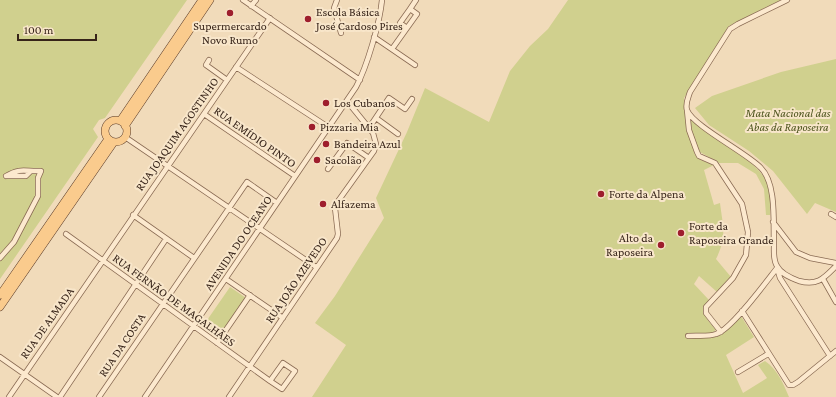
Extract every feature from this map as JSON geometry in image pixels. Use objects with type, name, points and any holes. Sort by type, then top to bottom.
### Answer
[{"type":"main road","points":[[122,124],[202,0]]},
{"type":"main road","points":[[122,124],[210,0]]},
{"type":"main road","points":[[112,121],[122,124],[126,130],[125,137],[118,142],[111,140],[105,132],[106,126],[112,121]]},
{"type":"main road","points":[[0,294],[111,140]]},
{"type":"main road","points":[[0,307],[111,140]]},
{"type":"street","points":[[243,0],[360,80]]},
{"type":"street","points":[[251,6],[256,0]]},
{"type":"street","points":[[337,0],[334,8],[341,33]]},
{"type":"street","name":"AVENIDA DO OCEANO","points":[[145,397],[360,80],[374,37],[382,0]]},
{"type":"street","points":[[407,28],[400,23],[416,0]]},
{"type":"street","points":[[721,332],[706,313],[706,308],[733,278],[746,255],[748,232],[742,204],[715,164],[700,156],[697,152],[689,130],[687,100],[690,92],[730,29],[787,0]]},
{"type":"street","points":[[392,49],[417,14],[410,9]]},
{"type":"street","name":"RUA JOAQUIM AGOSTINHO","points":[[102,261],[270,18]]},
{"type":"street","points":[[374,37],[415,65]]},
{"type":"street","points":[[209,60],[206,65],[227,80]]},
{"type":"street","points":[[236,67],[328,127]]},
{"type":"street","points":[[369,128],[389,98],[405,109],[412,99]]},
{"type":"street","name":"RUA JOÃO AZEVEDO","points":[[229,397],[338,234],[334,208],[374,151],[376,144],[375,138],[347,100]]},
{"type":"street","points":[[687,110],[696,121],[754,162],[763,170],[769,179],[772,197],[774,256],[780,278],[830,356]]},
{"type":"street","name":"RUA EMÍDIO PINTO","points":[[204,114],[295,176]]},
{"type":"street","points":[[376,118],[398,134]]},
{"type":"street","points":[[125,137],[316,267]]},
{"type":"street","points":[[328,169],[347,143],[369,158]]},
{"type":"street","points":[[0,258],[14,242],[38,196],[38,178],[41,171],[14,171],[6,176]]},
{"type":"street","name":"RUA DA COSTA","points":[[99,397],[247,182],[277,202]]},
{"type":"street","points":[[831,214],[836,217]]},
{"type":"street","points":[[133,215],[194,258]]},
{"type":"street","points":[[773,222],[796,252],[810,258],[836,263]]},
{"type":"street","name":"RUA FERNÃO DE MAGALHÃES","points":[[66,234],[102,261],[270,381],[282,389],[295,371],[283,363],[270,381]]},
{"type":"street","points":[[0,358],[59,397],[166,239]]},
{"type":"street","name":"RUA DE ALMADA","points":[[8,397],[102,261]]},
{"type":"street","points":[[777,268],[791,278],[803,282],[814,282],[823,279],[836,266]]},
{"type":"street","points":[[688,336],[713,335],[721,332],[742,311],[777,268]]},
{"type":"street","points":[[226,279],[283,318]]},
{"type":"street","points":[[823,279],[836,302]]},
{"type":"street","points":[[217,343],[250,295]]},
{"type":"street","points":[[742,311],[789,385],[793,385],[798,382],[836,351]]},
{"type":"street","points":[[738,372],[768,354]]},
{"type":"green space","points":[[0,0],[187,0],[105,118],[99,120],[93,129],[98,137],[0,279]]},
{"type":"green space","points":[[568,0],[781,0],[729,26],[684,98],[686,120],[695,155],[701,160],[714,165],[704,170],[714,205],[720,203],[723,238],[716,259],[731,277],[717,292],[699,276],[694,284],[709,300],[704,308],[704,312],[707,319],[716,330],[712,333],[687,333],[688,338],[719,336],[741,316],[754,337],[726,355],[743,393],[767,378],[758,365],[765,361],[777,373],[789,397],[312,397],[346,345],[315,323],[335,296],[384,218],[376,198],[407,132],[425,88],[489,122],[510,71],[530,46],[548,29]]},
{"type":"green space","name":"Mata Nacional das Abas da Raposeira","points":[[836,59],[836,212],[815,203],[807,214],[773,171],[749,151],[709,125],[695,108],[712,96],[781,72]]},
{"type":"green space","points":[[691,118],[756,167],[768,184],[770,191],[770,215],[766,215],[764,189],[756,174],[738,163],[719,163],[700,152],[692,133]]},
{"type":"green space","points":[[230,287],[246,298],[219,337],[203,326]]},
{"type":"place","name":"Supermercardo Novo Rumo","points":[[230,13]]},
{"type":"place","name":"Escola Básica José Cardoso Pires","points":[[308,19]]},
{"type":"place","name":"Los Cubanos","points":[[326,103]]},
{"type":"place","name":"Pizzaria Mia","points":[[312,127]]},
{"type":"place","name":"Bandeira Azul","points":[[326,144]]},
{"type":"place","name":"Sacolão","points":[[317,160]]},
{"type":"place","name":"Forte da Alpena","points":[[601,194]]},
{"type":"place","name":"Alfazema","points":[[323,204]]},
{"type":"place","name":"Forte da Raposeira Grande","points":[[681,233]]},
{"type":"place","name":"Alto da Raposeira","points":[[661,245]]}]
